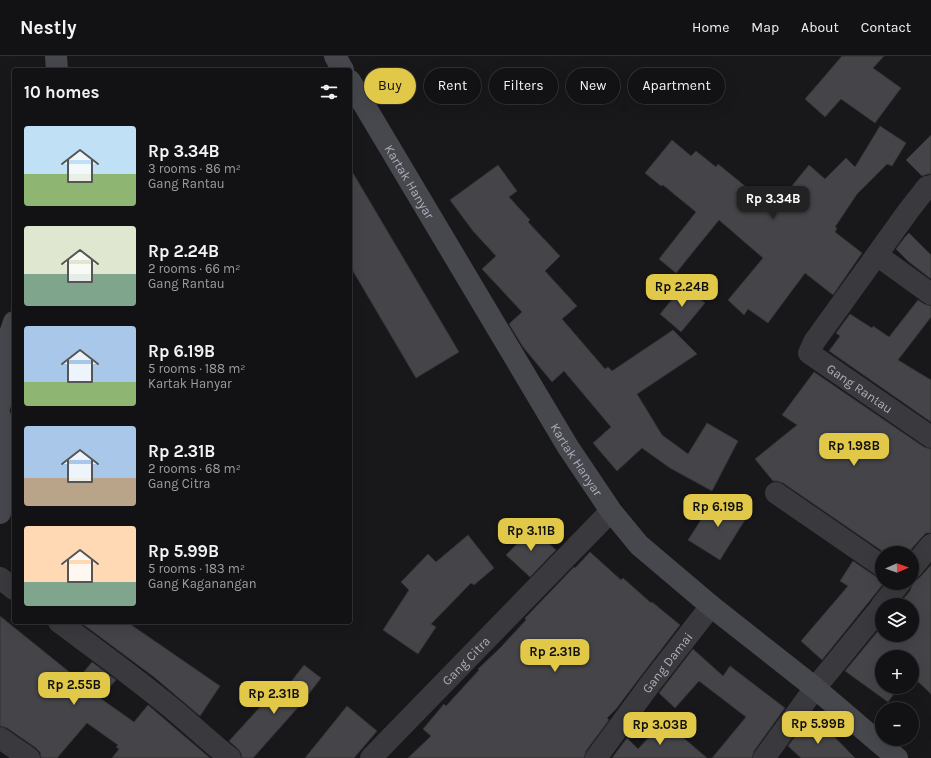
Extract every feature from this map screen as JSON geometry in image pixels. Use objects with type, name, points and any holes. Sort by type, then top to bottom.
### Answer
[{"type":"street","points":[[56,56],[57,68]]},
{"type":"street","points":[[335,56],[343,68]]},
{"type":"street","name":"Kartak Hanyar","points":[[352,84],[564,440],[611,511],[639,544],[711,606],[815,688],[897,758]]},
{"type":"street","points":[[931,186],[928,187],[909,210],[877,255],[931,294]]},
{"type":"street","name":"Gang Rantau","points":[[877,255],[814,342],[809,353],[931,437]]},
{"type":"street","points":[[0,405],[2,374],[12,328]]},
{"type":"street","points":[[0,416],[5,480],[0,513]]},
{"type":"street","points":[[776,493],[875,561]]},
{"type":"street","name":"Gang Citra","points":[[371,758],[611,511]]},
{"type":"street","points":[[919,560],[931,545]]},
{"type":"street","points":[[0,578],[12,587]]},
{"type":"street","points":[[888,598],[894,590]]},
{"type":"street","name":"Gang Damai","points":[[596,758],[651,683],[711,606]]},
{"type":"street","points":[[764,758],[815,688],[875,614]]},
{"type":"street","points":[[62,624],[109,658],[174,710],[207,740],[230,758]]},
{"type":"street","points":[[0,738],[29,758]]},
{"type":"building","points":[[842,56],[884,56],[873,68],[901,88],[875,123],[841,99],[825,117],[805,99]]},
{"type":"building","points":[[880,126],[906,143],[892,166],[887,164],[857,194],[835,227],[837,228],[835,232],[862,253],[833,295],[805,273],[768,323],[748,309],[744,315],[728,300],[763,258],[719,220],[676,273],[659,259],[696,212],[663,185],[661,186],[645,173],[672,140],[691,156],[696,151],[716,167],[718,164],[756,195],[760,190],[777,204],[809,165],[825,179],[846,158],[855,167]]},
{"type":"building","points":[[931,135],[931,174],[922,176],[906,160]]},
{"type":"building","points":[[498,165],[517,191],[509,197],[530,220],[528,222],[560,256],[545,271],[577,306],[562,319],[605,369],[608,367],[612,371],[673,330],[697,354],[637,394],[662,435],[688,454],[707,423],[738,441],[712,491],[670,468],[642,448],[617,471],[593,443],[611,427],[564,371],[552,382],[523,347],[509,324],[522,312],[482,269],[496,256],[473,231],[450,200]]},
{"type":"building","points":[[352,171],[459,352],[416,378],[352,269]]},
{"type":"building","points":[[909,233],[931,255],[931,279],[909,262],[896,249]]},
{"type":"building","points":[[684,285],[705,303],[681,332],[660,314]]},
{"type":"building","points":[[918,300],[931,306],[931,317],[898,360],[931,380],[931,422],[829,351],[840,336],[836,333],[850,314],[872,328],[873,326],[889,337]]},
{"type":"building","points":[[814,372],[924,447],[931,449],[931,533],[926,533],[914,546],[875,546],[783,483],[773,481],[755,459],[797,425],[782,415]]},
{"type":"building","points":[[717,495],[748,515],[720,560],[688,540]]},
{"type":"building","points":[[532,528],[556,550],[530,577],[506,555]]},
{"type":"building","points":[[468,535],[494,568],[474,585],[471,583],[431,624],[436,627],[418,654],[383,630],[409,590],[401,582],[428,554],[436,562]]},
{"type":"building","points":[[590,552],[621,580],[623,578],[651,603],[652,602],[680,625],[616,709],[607,718],[609,720],[586,751],[584,758],[408,758],[431,736],[423,729],[444,704],[446,706],[479,670],[478,669],[526,620],[525,618]]},
{"type":"building","points":[[853,561],[875,576],[875,590],[878,590],[822,660],[801,641],[848,586],[840,581]]},
{"type":"building","points":[[931,565],[931,694],[919,683],[919,650],[875,650],[875,693],[845,671],[875,635],[875,642],[919,642],[919,598],[904,598],[910,590],[919,590],[919,578]]},
{"type":"building","points":[[0,616],[78,679],[92,662],[116,680],[100,698],[134,722],[148,705],[210,758],[112,758],[119,749],[116,747],[118,745],[87,723],[57,758],[41,758],[40,752],[36,748],[7,728],[0,726]]},
{"type":"building","points":[[83,624],[130,624],[220,686],[200,716],[154,677]]},
{"type":"building","points":[[693,649],[723,676],[730,666],[785,708],[754,751],[752,758],[712,758],[746,717],[699,681],[675,708],[659,693]]},
{"type":"building","points":[[304,665],[321,678],[301,704],[253,758],[242,758],[238,749],[229,741],[271,695],[277,700]]},
{"type":"building","points":[[877,694],[894,694],[888,702]]},
{"type":"building","points":[[347,706],[377,731],[354,758],[305,758]]},
{"type":"building","points":[[664,721],[707,758],[612,758],[627,738],[638,749]]},
{"type":"building","points":[[804,724],[818,734],[825,727],[855,758],[801,758],[788,746]]}]
